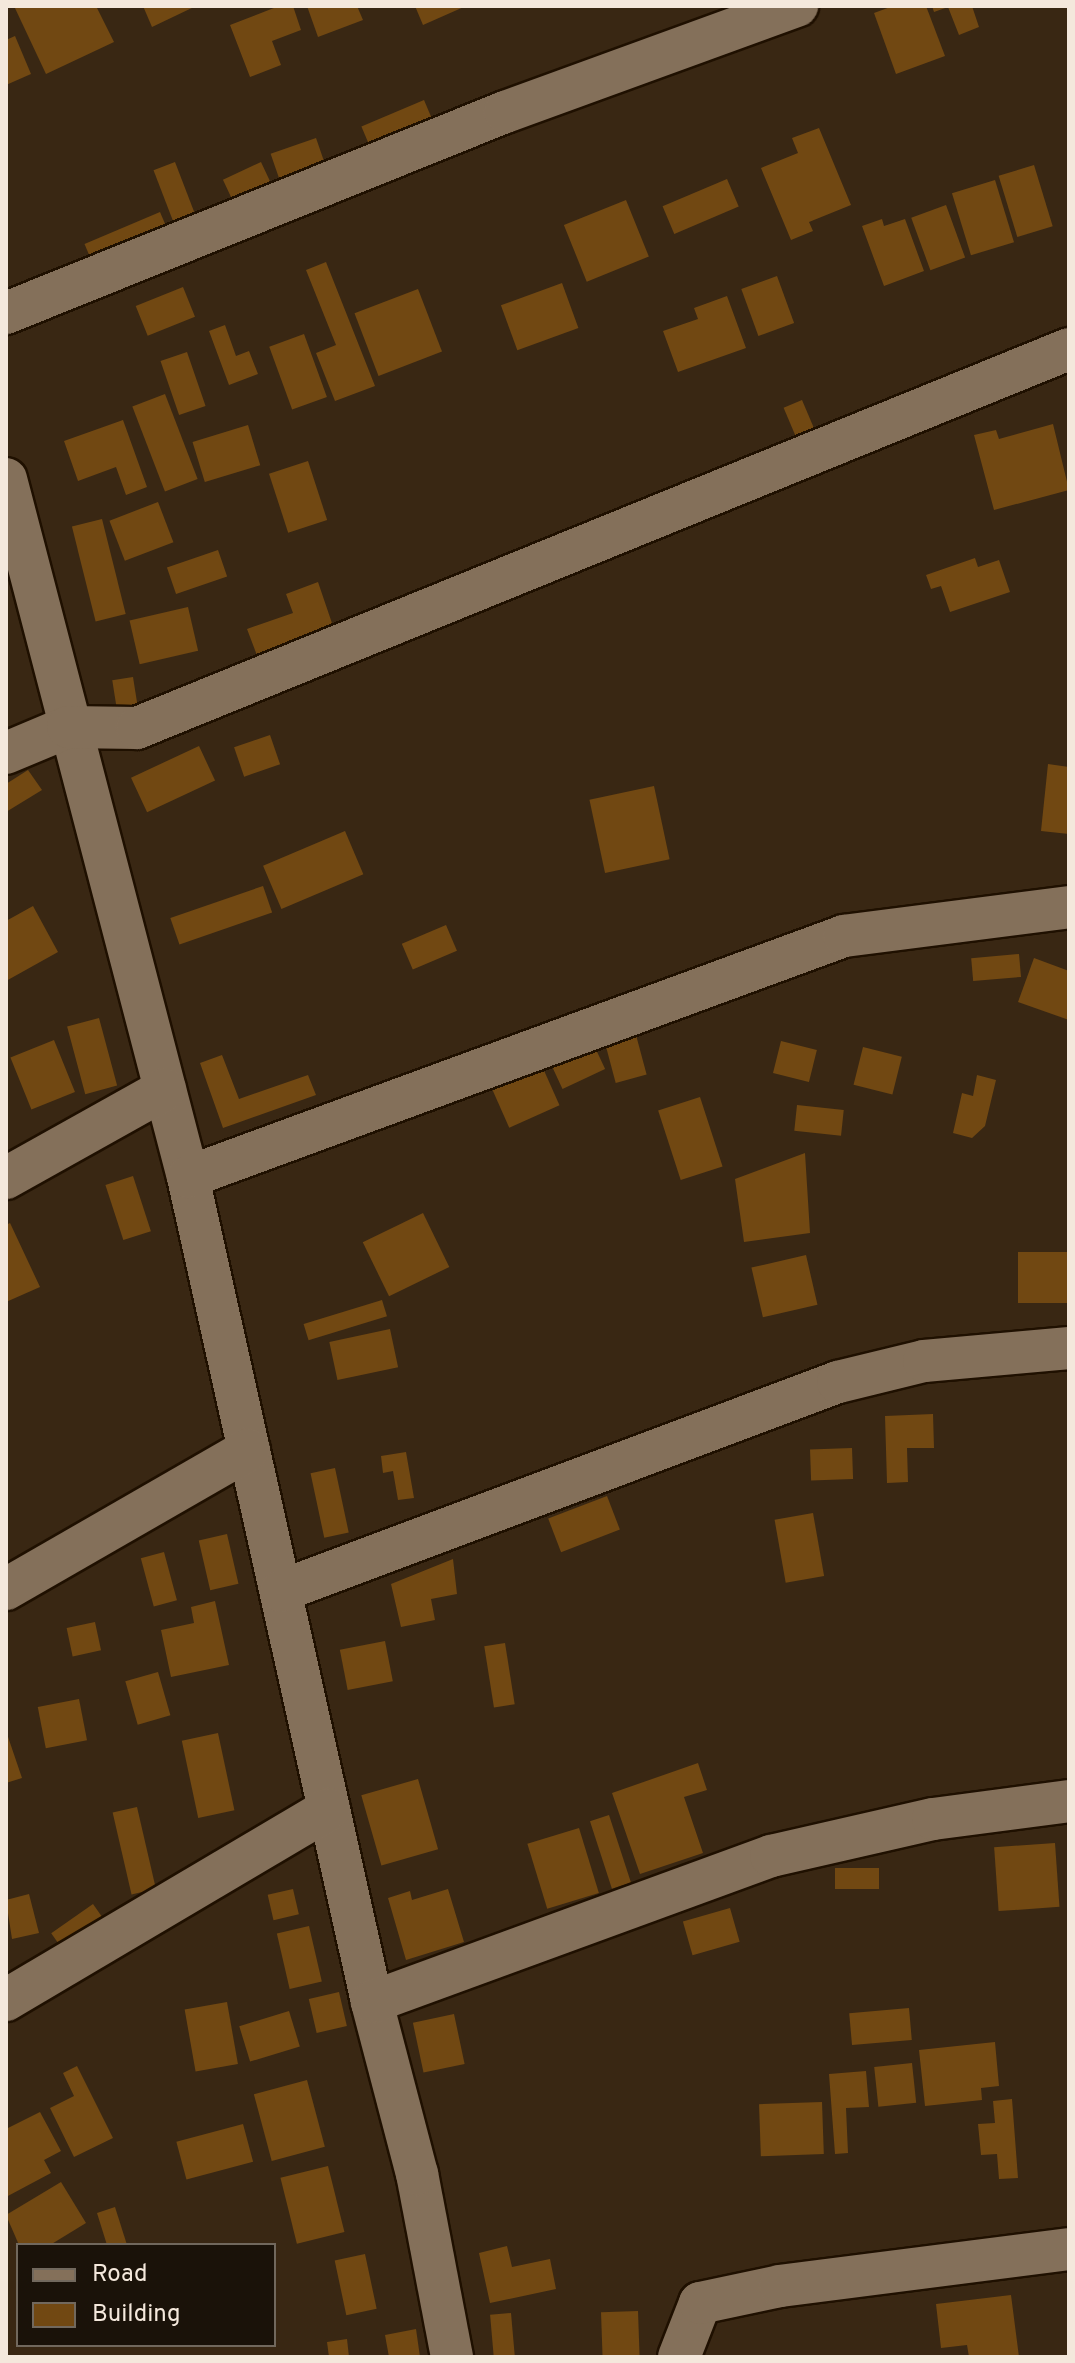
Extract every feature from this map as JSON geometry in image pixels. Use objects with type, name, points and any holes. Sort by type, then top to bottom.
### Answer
[{"type":"street","points":[[6,313],[505,112],[797,6]]},
{"type":"street","points":[[6,753],[68,727],[137,728],[1069,349]]},
{"type":"street","points":[[6,479],[68,727],[188,1177],[372,2002],[417,2174],[452,2357]]},
{"type":"street","points":[[188,1177],[844,936],[1069,907]]},
{"type":"street","points":[[6,1178],[165,1089]]},
{"type":"street","points":[[281,1591],[838,1382],[924,1361],[1069,1348]]},
{"type":"street","points":[[6,1589],[249,1449]]},
{"type":"street","points":[[372,2002],[771,1856],[933,1819],[1069,1801]]},
{"type":"street","points":[[6,2000],[329,1809]]},
{"type":"street","points":[[679,2357],[700,2303],[780,2286],[1069,2249]]},
{"type":"building","points":[[14,6],[96,6],[114,42],[46,74]]},
{"type":"building","points":[[143,6],[196,6],[152,27]]},
{"type":"building","points":[[279,6],[293,6],[301,30],[272,41],[281,65],[250,77],[230,25]]},
{"type":"building","points":[[307,6],[357,6],[363,20],[318,37]]},
{"type":"building","points":[[415,6],[466,6],[423,25]]},
{"type":"building","points":[[893,6],[926,6],[945,56],[896,74],[874,13]]},
{"type":"building","points":[[932,6],[972,6],[979,27],[959,35],[948,7],[934,12]]},
{"type":"building","points":[[15,36],[31,74],[6,85],[6,40]]},
{"type":"building","points":[[424,100],[434,124],[372,151],[361,127]]},
{"type":"building","points":[[819,128],[851,205],[809,222],[813,231],[791,240],[761,168],[798,153],[792,138]]},
{"type":"building","points":[[316,138],[326,167],[281,183],[271,154]]},
{"type":"building","points":[[175,162],[197,218],[175,226],[154,170]]},
{"type":"building","points":[[261,162],[274,190],[236,208],[223,180]]},
{"type":"building","points":[[1034,165],[1053,226],[1017,237],[999,176]]},
{"type":"building","points":[[727,179],[739,207],[674,234],[663,206]]},
{"type":"building","points":[[995,180],[1014,242],[971,255],[952,193]]},
{"type":"building","points":[[626,200],[649,257],[587,282],[564,225]]},
{"type":"building","points":[[946,205],[965,258],[930,270],[911,218]]},
{"type":"building","points":[[160,212],[168,231],[93,263],[85,244]]},
{"type":"building","points":[[882,219],[884,226],[905,219],[924,271],[884,286],[862,226]]},
{"type":"building","points":[[326,262],[375,386],[335,401],[316,353],[336,345],[306,270]]},
{"type":"building","points":[[777,276],[794,323],[758,336],[741,289]]},
{"type":"building","points":[[562,283],[578,328],[517,350],[501,305]]},
{"type":"building","points":[[183,287],[195,317],[148,336],[136,306]]},
{"type":"building","points":[[418,289],[442,352],[379,376],[355,313]]},
{"type":"building","points":[[727,296],[746,348],[678,372],[663,331],[698,319],[694,308]]},
{"type":"building","points":[[225,325],[236,356],[249,351],[258,374],[229,385],[209,331]]},
{"type":"building","points":[[304,334],[327,397],[292,410],[269,347]]},
{"type":"building","points":[[187,352],[206,406],[179,415],[161,361]]},
{"type":"building","points":[[165,394],[198,479],[165,491],[132,407]]},
{"type":"building","points":[[802,400],[817,435],[798,443],[784,408]]},
{"type":"building","points":[[123,420],[147,487],[126,495],[116,467],[78,481],[64,441]]},
{"type":"building","points":[[1053,424],[1069,490],[994,510],[974,435],[996,430],[999,439]]},
{"type":"building","points":[[248,425],[260,465],[205,482],[193,442]]},
{"type":"building","points":[[308,461],[327,520],[288,533],[269,474]]},
{"type":"building","points":[[158,502],[173,542],[125,561],[109,521]]},
{"type":"building","points":[[102,519],[126,614],[96,622],[72,526]]},
{"type":"building","points":[[218,550],[227,576],[176,594],[167,568]]},
{"type":"building","points":[[975,558],[978,567],[999,560],[1010,592],[950,612],[941,586],[931,589],[926,575]]},
{"type":"building","points":[[318,582],[335,632],[258,658],[247,629],[293,613],[286,594]]},
{"type":"building","points":[[188,607],[198,651],[140,664],[130,620]]},
{"type":"building","points":[[133,677],[139,716],[118,719],[112,680]]},
{"type":"building","points":[[270,735],[280,764],[244,777],[234,747]]},
{"type":"building","points":[[199,746],[215,780],[147,812],[131,778]]},
{"type":"building","points":[[1048,764],[1069,767],[1069,834],[1041,831]]},
{"type":"building","points":[[28,770],[42,790],[6,812],[6,784]]},
{"type":"building","points":[[654,786],[670,859],[605,873],[589,800]]},
{"type":"building","points":[[345,831],[363,874],[281,909],[263,866]]},
{"type":"building","points":[[263,886],[272,912],[179,944],[170,918]]},
{"type":"building","points":[[33,906],[58,952],[6,981],[6,921]]},
{"type":"building","points":[[446,925],[457,951],[413,970],[402,944]]},
{"type":"building","points":[[1019,954],[1021,977],[973,981],[971,958]]},
{"type":"building","points":[[1034,958],[1069,971],[1069,1020],[1018,1002]]},
{"type":"building","points":[[99,1018],[117,1086],[85,1094],[67,1027]]},
{"type":"building","points":[[636,1035],[647,1075],[616,1083],[605,1043]]},
{"type":"building","points":[[54,1040],[75,1092],[31,1110],[10,1058]]},
{"type":"building","points":[[592,1041],[605,1069],[563,1089],[549,1061]]},
{"type":"building","points":[[781,1041],[817,1050],[809,1082],[773,1073]]},
{"type":"building","points":[[863,1047],[902,1057],[892,1095],[854,1085]]},
{"type":"building","points":[[222,1055],[239,1099],[308,1075],[316,1095],[223,1128],[200,1063]]},
{"type":"building","points":[[542,1066],[559,1105],[509,1128],[492,1088]]},
{"type":"building","points":[[977,1075],[996,1080],[985,1126],[972,1138],[953,1133],[962,1093],[973,1096]]},
{"type":"building","points":[[700,1097],[723,1166],[681,1180],[658,1111]]},
{"type":"building","points":[[797,1105],[844,1110],[841,1136],[794,1131]]},
{"type":"building","points":[[805,1153],[810,1233],[744,1242],[735,1179]]},
{"type":"building","points":[[133,1176],[151,1231],[123,1240],[105,1185]]},
{"type":"building","points":[[423,1213],[449,1267],[389,1296],[363,1242]]},
{"type":"building","points":[[10,1223],[40,1287],[6,1302],[6,1225]]},
{"type":"building","points":[[1018,1252],[1069,1252],[1069,1303],[1018,1303]]},
{"type":"building","points":[[806,1255],[817,1305],[763,1317],[751,1268]]},
{"type":"building","points":[[382,1300],[387,1316],[309,1340],[304,1324]]},
{"type":"building","points":[[390,1329],[398,1367],[337,1380],[329,1342]]},
{"type":"building","points":[[933,1414],[934,1448],[907,1448],[908,1482],[887,1483],[885,1416]]},
{"type":"building","points":[[852,1448],[853,1479],[811,1480],[810,1449]]},
{"type":"building","points":[[406,1452],[414,1498],[398,1500],[393,1471],[383,1473],[381,1456]]},
{"type":"building","points":[[335,1468],[349,1533],[324,1538],[311,1473]]},
{"type":"building","points":[[607,1496],[620,1530],[561,1552],[548,1519]]},
{"type":"building","points":[[813,1513],[824,1576],[786,1583],[775,1520]]},
{"type":"building","points":[[227,1534],[238,1584],[210,1590],[199,1541]]},
{"type":"building","points":[[164,1552],[177,1600],[154,1607],[141,1558]]},
{"type":"building","points":[[453,1559],[457,1594],[431,1599],[435,1620],[401,1627],[391,1584]]},
{"type":"building","points":[[215,1601],[229,1665],[171,1677],[161,1630],[194,1623],[191,1607]]},
{"type":"building","points":[[95,1622],[101,1650],[73,1656],[67,1628]]},
{"type":"building","points":[[385,1641],[393,1681],[348,1690],[340,1650]]},
{"type":"building","points":[[505,1643],[515,1704],[494,1708],[484,1646]]},
{"type":"building","points":[[158,1672],[170,1715],[138,1725],[125,1681]]},
{"type":"building","points":[[79,1699],[87,1740],[46,1748],[38,1707]]},
{"type":"building","points":[[6,1731],[22,1778],[6,1783]]},
{"type":"building","points":[[218,1733],[234,1810],[198,1818],[182,1741]]},
{"type":"building","points":[[698,1763],[707,1790],[684,1797],[703,1853],[640,1874],[612,1793]]},
{"type":"building","points":[[418,1779],[438,1849],[381,1865],[361,1795]]},
{"type":"building","points":[[137,1807],[156,1889],[132,1894],[113,1813]]},
{"type":"building","points":[[609,1815],[631,1883],[612,1889],[590,1821]]},
{"type":"building","points":[[579,1828],[599,1893],[547,1909],[527,1844]]},
{"type":"building","points":[[1055,1843],[1059,1907],[999,1911],[994,1847]]},
{"type":"building","points":[[835,1868],[879,1868],[879,1889],[835,1889]]},
{"type":"building","points":[[293,1889],[299,1914],[274,1920],[268,1895]]},
{"type":"building","points":[[448,1889],[464,1942],[406,1960],[388,1898],[410,1891],[412,1900]]},
{"type":"building","points":[[29,1894],[39,1933],[12,1939],[6,1900]]},
{"type":"building","points":[[93,1904],[104,1920],[62,1949],[51,1933]]},
{"type":"building","points":[[730,1908],[740,1942],[693,1955],[683,1922]]},
{"type":"building","points":[[309,1926],[322,1982],[290,1989],[277,1933]]},
{"type":"building","points":[[339,1992],[347,2026],[317,2033],[309,1999]]},
{"type":"building","points":[[227,2002],[238,2064],[196,2072],[185,2009]]},
{"type":"building","points":[[909,2008],[912,2040],[852,2045],[849,2013]]},
{"type":"building","points":[[289,2011],[300,2046],[250,2062],[239,2026]]},
{"type":"building","points":[[454,2014],[465,2064],[424,2073],[413,2023]]},
{"type":"building","points":[[995,2042],[999,2086],[981,2088],[982,2100],[925,2106],[919,2050]]},
{"type":"building","points":[[912,2063],[916,2103],[878,2107],[874,2067]]},
{"type":"building","points":[[77,2066],[113,2138],[74,2157],[50,2108],[74,2096],[63,2073]]},
{"type":"building","points":[[866,2071],[869,2107],[846,2108],[848,2153],[835,2154],[829,2074]]},
{"type":"building","points":[[307,2080],[325,2147],[272,2161],[254,2094]]},
{"type":"building","points":[[1012,2099],[1018,2178],[999,2179],[997,2154],[981,2155],[978,2124],[995,2123],[993,2101]]},
{"type":"building","points":[[822,2102],[824,2154],[761,2156],[759,2104]]},
{"type":"building","points":[[40,2112],[61,2151],[44,2160],[51,2173],[6,2197],[6,2129]]},
{"type":"building","points":[[243,2124],[253,2162],[186,2180],[176,2142]]},
{"type":"building","points":[[328,2166],[344,2232],[297,2244],[280,2178]]},
{"type":"building","points":[[61,2182],[86,2223],[53,2243],[18,2243],[6,2215]]},
{"type":"building","points":[[115,2207],[126,2243],[106,2243],[97,2213]]},
{"type":"building","points":[[507,2246],[512,2267],[550,2259],[556,2289],[490,2303],[479,2253]]},
{"type":"building","points":[[365,2254],[377,2309],[346,2315],[335,2260]]},
{"type":"building","points":[[1011,2295],[1019,2357],[969,2357],[967,2345],[941,2348],[936,2304]]},
{"type":"building","points":[[638,2311],[640,2357],[603,2357],[601,2312]]},
{"type":"building","points":[[511,2313],[515,2357],[494,2357],[490,2315]]},
{"type":"building","points":[[416,2329],[420,2357],[389,2357],[385,2335]]},
{"type":"building","points":[[347,2339],[349,2357],[329,2357],[327,2342]]}]
